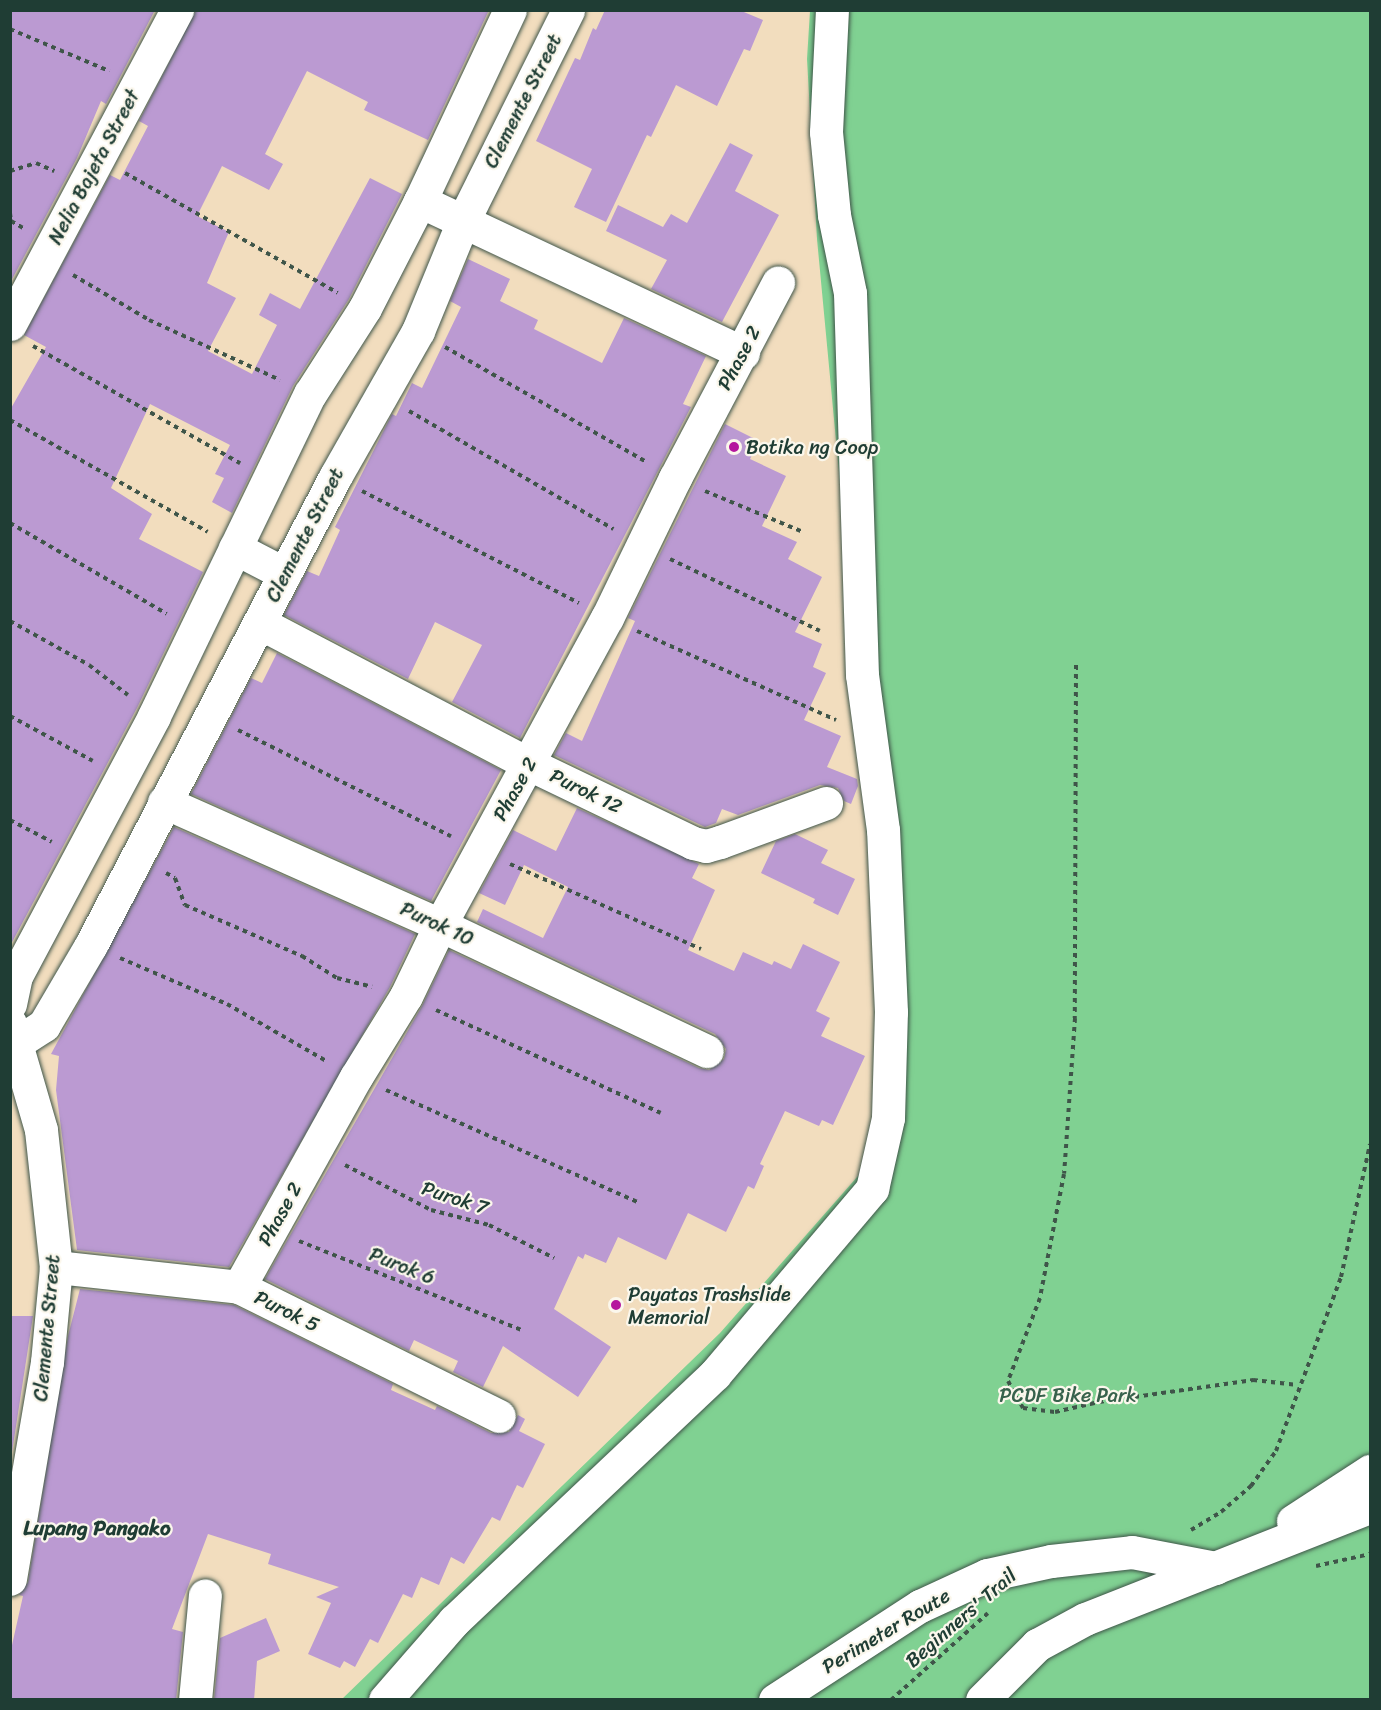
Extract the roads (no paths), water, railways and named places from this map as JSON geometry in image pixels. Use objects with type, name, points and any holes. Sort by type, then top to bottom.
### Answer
[{"type":"street","name":"Nelia Bajeta Street","points":[[21,335],[44,262],[177,10]]},
{"type":"street","points":[[10,1004],[16,976],[154,716],[310,394],[364,308],[420,201],[510,10]]},
{"type":"street","name":"Clemente Street","points":[[10,1579],[22,1453],[56,1267],[26,1126],[14,1033],[44,1025],[91,945],[380,394],[418,331],[464,219],[568,10]]},
{"type":"street","points":[[385,1700],[454,1621],[715,1374],[872,1189],[888,1118],[891,1012],[883,830],[862,675],[850,292],[834,215],[826,132],[832,10]]},
{"type":"street","points":[[420,201],[464,219],[743,353]]},
{"type":"street","name":"Phase 2","points":[[239,1287],[315,1150],[406,996],[440,925],[529,764],[675,478],[743,353],[777,283]]},
{"type":"street","points":[[235,548],[285,574]]},
{"type":"street","name":"Purok 12","points":[[260,623],[529,764],[706,846],[826,803]]},
{"type":"street","points":[[154,716],[197,741]]},
{"type":"street","name":"Purok 10","points":[[164,802],[440,925],[708,1051]]},
{"type":"street","name":"Purok 5","points":[[56,1267],[239,1287],[499,1416]]},
{"type":"street","points":[[1215,1568],[1371,1471]]},
{"type":"street","points":[[982,1700],[1037,1645],[1084,1619],[1371,1506]]},
{"type":"street","name":"Perimeter Route","points":[[775,1700],[920,1606],[987,1575],[1051,1561],[1132,1552],[1215,1568]]},
{"type":"street","points":[[195,1700],[205,1595]]},
{"type":"place","name":"Botika ng Coop","points":[[734,447]]},
{"type":"place","name":"Payatas Trashslide Memorial","points":[[616,1305]]},
{"type":"district","name":"Lupang Pangako","points":[[97,1528]]},
{"type":"park label","name":"PCDF Bike Park","points":[[1068,1395]]}]
